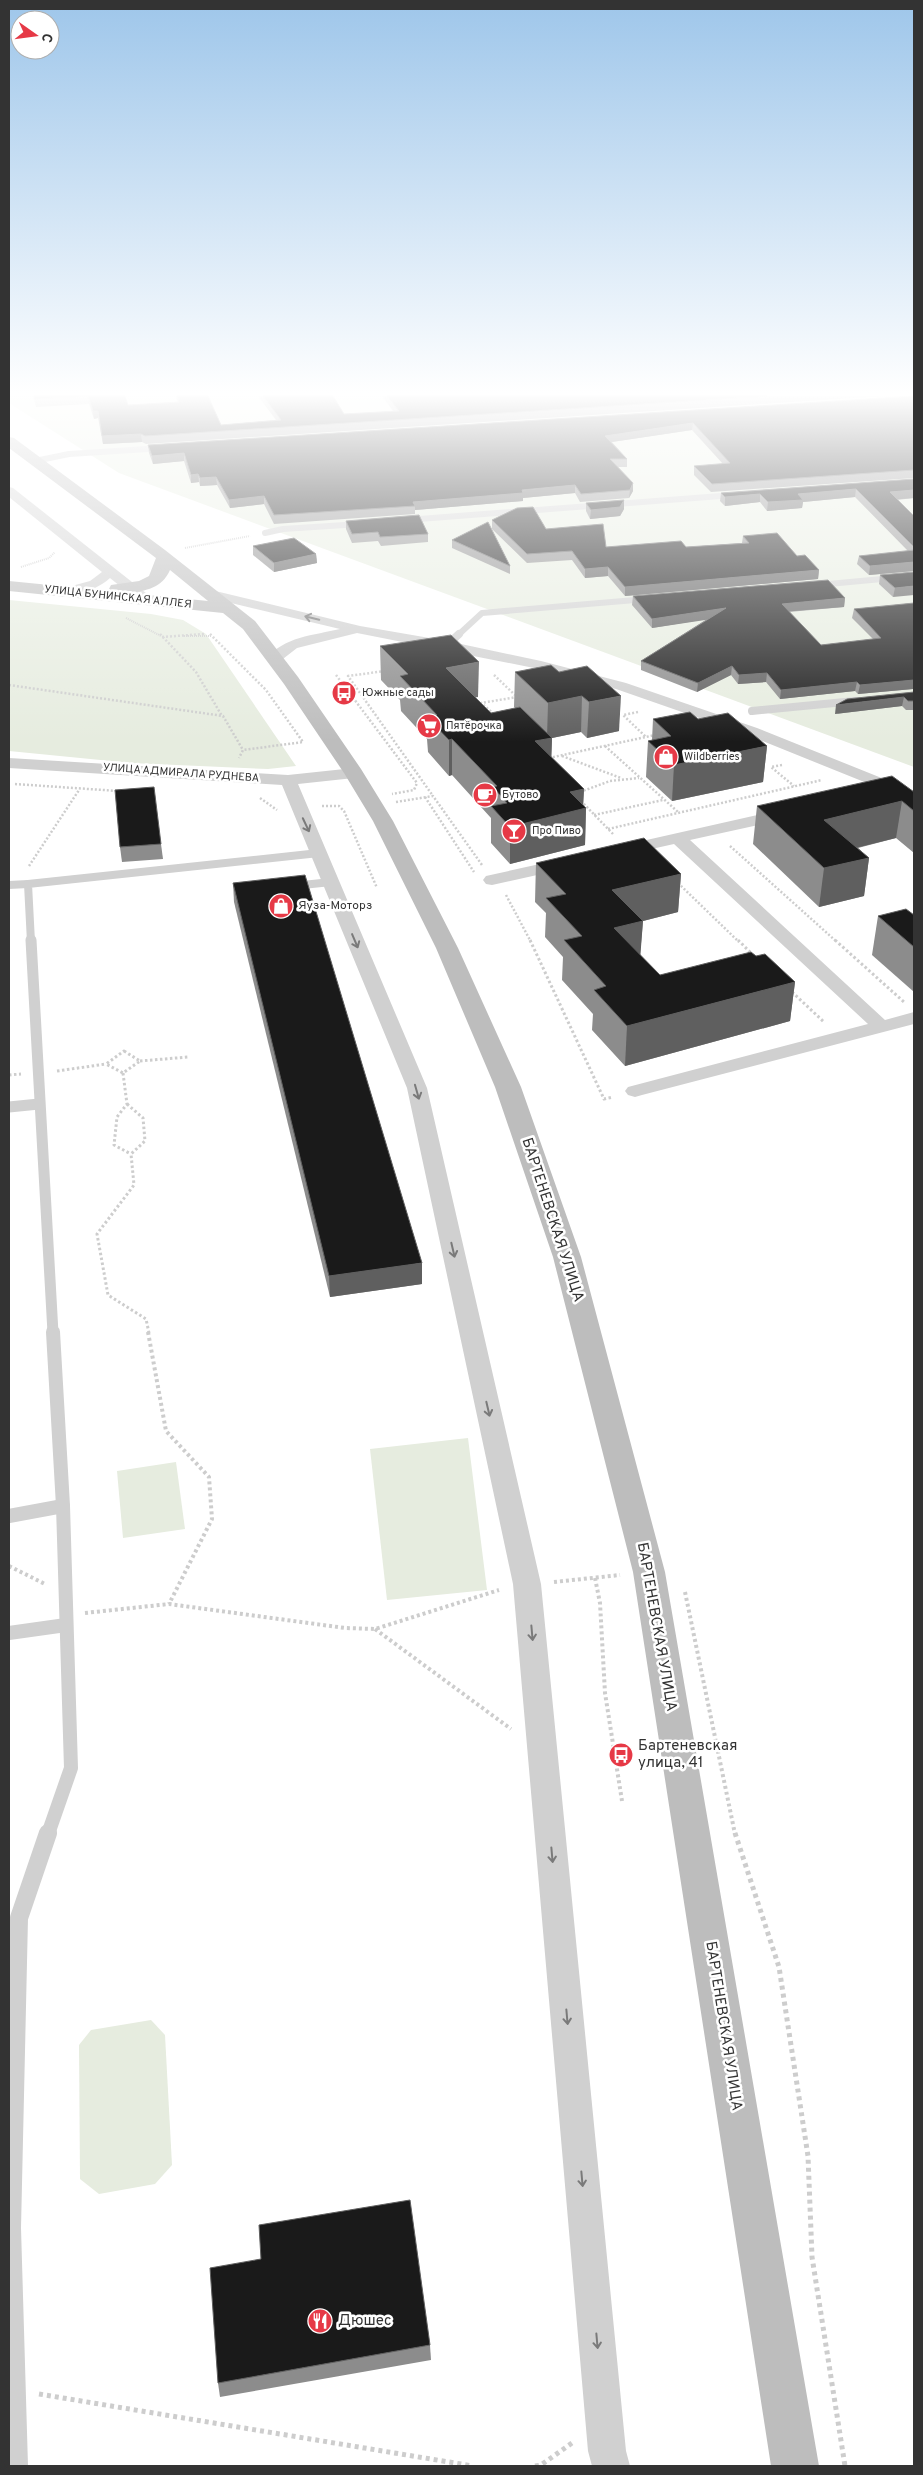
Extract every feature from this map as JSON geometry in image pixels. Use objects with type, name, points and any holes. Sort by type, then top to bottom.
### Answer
[{"type":"main road","name":"БАРТЕНЕВСКАЯ УЛИЦА","points":[[110,512],[171,553],[207,593],[248,625],[354,773],[383,821],[447,948],[508,1087],[568,1257],[649,1572],[795,2466]]},
{"type":"main road","points":[[66,591],[130,587],[153,582],[160,577],[171,553]]},
{"type":"main road","name":"УЛИЦА БУНИНСКАЯ АЛЛЕЯ","points":[[9,586],[226,608]]},
{"type":"street","points":[[34,512],[112,571],[146,600]]},
{"type":"street","points":[[66,591],[95,584],[112,571]]},
{"type":"street","points":[[207,593],[360,630],[447,645],[584,675],[705,714],[914,797]]},
{"type":"street","points":[[274,659],[292,645],[360,630]]},
{"type":"street","name":"УЛИЦА АДМИРАЛА РУДНЕВА","points":[[9,762],[288,780],[354,773]]},
{"type":"street","points":[[288,780],[298,808],[319,853],[416,1088],[527,1584],[606,2441],[610,2466]]},
{"type":"street","points":[[846,800],[897,789]]},
{"type":"street","points":[[608,854],[800,811]]},
{"type":"street","points":[[678,838],[882,1027]]},
{"type":"street","points":[[485,878],[579,860]]},
{"type":"street","points":[[635,1091],[882,1027],[911,1011]]},
{"type":"lane","points":[[401,520],[514,512]]},
{"type":"lane","points":[[265,534],[283,529],[372,523]]},
{"type":"lane","points":[[806,586],[914,576]]},
{"type":"lane","points":[[447,645],[482,613],[659,598]]},
{"type":"lane","points":[[752,711],[866,700]]},
{"type":"lane","points":[[9,886],[319,853]]},
{"type":"lane","points":[[282,887],[331,882]]},
{"type":"lane","points":[[19,2466],[10,2229],[19,1918],[72,1768],[63,1506],[28,884]]},
{"type":"lane","points":[[9,1107],[39,1104]]},
{"type":"lane","points":[[9,1516],[63,1506]]},
{"type":"lane","points":[[9,1632],[66,1620]]},
{"type":"path","points":[[171,553],[265,534]]},
{"type":"path","points":[[17,568],[48,558],[58,550]]},
{"type":"path","points":[[124,618],[158,632],[196,672],[243,750]]},
{"type":"path","points":[[162,637],[210,634],[266,690],[303,742],[243,750]]},
{"type":"path","points":[[392,670],[348,676],[433,796],[485,878]]},
{"type":"path","points":[[492,673],[520,699]]},
{"type":"path","points":[[336,675],[417,783],[414,790],[392,794]]},
{"type":"path","points":[[9,685],[223,716]]},
{"type":"path","points":[[495,715],[481,703],[515,696]]},
{"type":"path","points":[[632,708],[643,711],[623,715],[646,737]]},
{"type":"path","points":[[543,760],[679,729],[705,714]]},
{"type":"path","points":[[604,746],[679,813]]},
{"type":"path","points":[[229,776],[243,750]]},
{"type":"path","points":[[561,756],[622,778]]},
{"type":"path","points":[[779,760],[787,764],[771,767],[794,786]]},
{"type":"path","points":[[814,775],[846,800]]},
{"type":"path","points":[[575,794],[622,778],[640,778]]},
{"type":"path","points":[[608,829],[822,780]]},
{"type":"path","points":[[9,784],[80,790],[120,791]]},
{"type":"path","points":[[28,884],[28,867],[80,790]]},
{"type":"path","points":[[344,811],[433,796]]},
{"type":"path","points":[[425,797],[485,878],[509,899],[532,942],[604,1099],[635,1091]]},
{"type":"path","points":[[252,798],[260,798],[279,811],[332,805],[339,806],[344,811],[377,888]]},
{"type":"path","points":[[578,799],[608,829],[633,848]]},
{"type":"path","points":[[594,815],[664,799]]},
{"type":"path","points":[[713,830],[911,1011]]},
{"type":"path","points":[[675,881],[754,956]]},
{"type":"path","points":[[790,990],[840,1038]]},
{"type":"path","points":[[123,1072],[106,1064],[124,1051],[140,1061]]},
{"type":"path","points":[[123,1072],[140,1061],[188,1057]]},
{"type":"path","points":[[123,1072],[127,1104],[143,1118],[145,1141],[131,1154]]},
{"type":"path","points":[[127,1104],[117,1117],[114,1145],[131,1154]]},
{"type":"path","points":[[131,1154],[134,1185],[97,1234],[108,1295],[146,1319],[166,1431],[209,1477],[212,1519],[168,1604]]},
{"type":"path","points":[[9,1566],[66,1595]]},
{"type":"path","points":[[500,1599],[499,1586],[649,1572]]},
{"type":"path","points":[[595,1578],[600,1603],[605,1693],[622,1800]]},
{"type":"path","points":[[66,1620],[168,1604],[345,1628],[375,1629],[499,1590]]},
{"type":"path","points":[[375,1629],[511,1729]]},
{"type":"path","points":[[510,1720],[512,1739]]},
{"type":"path","points":[[16,2391],[473,2466]]},
{"type":"path","points":[[839,2432],[845,2466]]},
{"type":"path","points":[[535,2466],[541,2465],[572,2445],[571,2435]]},
{"type":"shaded area","points":[[223,512],[914,512],[914,767]]},
{"type":"shaded area","points":[[9,600],[151,614],[183,620],[206,634],[296,766],[268,769],[131,763],[9,751]]},
{"type":"shaded area","points":[[468,1438],[487,1590],[387,1600],[370,1449]]},
{"type":"shaded area","points":[[176,1462],[185,1529],[123,1538],[117,1471]]},
{"type":"shaded area","points":[[151,2020],[165,2035],[172,2165],[155,2184],[99,2194],[80,2179],[79,2045],[91,2030]]},
{"type":"building","points":[[272,512],[329,512],[274,515]]},
{"type":"building","points":[[510,512],[536,512],[546,529],[603,524],[606,547],[681,541],[686,547],[749,543],[743,536],[777,533],[797,556],[805,555],[819,570],[625,587],[608,567],[585,569],[572,551],[527,554],[492,520]]},
{"type":"building","points":[[878,512],[910,512],[914,516],[914,547]]},
{"type":"building","points":[[419,515],[428,534],[380,537],[378,532],[352,534],[346,521]]},
{"type":"building","points":[[488,522],[510,566],[452,540]]},
{"type":"building","points":[[294,538],[316,554],[274,563],[253,546]]},
{"type":"building","points":[[914,550],[914,562],[870,566],[859,556]]},
{"type":"building","points":[[914,572],[914,586],[895,588],[880,575]]},
{"type":"building","points":[[828,580],[845,598],[782,604],[821,645],[881,638],[854,609],[914,603],[914,680],[860,685],[857,682],[781,690],[767,673],[739,675],[732,666],[698,683],[641,661],[726,608],[652,619],[633,596]]},
{"type":"building","points":[[451,635],[479,662],[446,668],[491,713],[520,707],[552,738],[535,741],[584,789],[570,792],[586,808],[510,827],[491,806],[507,803],[493,787],[497,786],[452,739],[449,740],[427,717],[437,715],[400,676],[408,674],[380,646]]},
{"type":"building","points":[[551,665],[559,672],[587,666],[621,696],[589,702],[582,696],[548,703],[515,672]]},
{"type":"building","points":[[914,692],[914,701],[908,701],[904,697],[836,705],[847,699]]},
{"type":"building","points":[[690,712],[698,719],[728,713],[767,746],[674,765],[648,741],[671,736],[653,719]]},
{"type":"building","points":[[892,776],[914,792],[914,811],[902,801],[824,820],[869,858],[824,868],[757,806]]},
{"type":"building","points":[[154,787],[161,844],[120,847],[115,790]]},
{"type":"building","points":[[644,838],[681,874],[612,890],[643,921],[614,928],[660,975],[751,952],[756,956],[765,954],[795,982],[627,1026],[594,990],[606,986],[564,940],[582,936],[546,898],[566,894],[536,863]]},
{"type":"building","points":[[305,875],[422,1263],[329,1276],[233,883]]},
{"type":"building","points":[[906,909],[914,915],[914,947],[878,916]]},
{"type":"building","name":"Дюшес","points":[[410,2200],[430,2345],[218,2383],[210,2268],[261,2259],[259,2225]]},
{"type":"place","name":"Южные сады","points":[[344,693]]},
{"type":"place","name":"Пятёрочка","points":[[429,726]]},
{"type":"place","name":"Wildberries","points":[[666,757]]},
{"type":"place","name":"Бутово","points":[[485,795]]},
{"type":"place","name":"Про Пиво","points":[[514,831]]},
{"type":"place","name":"Яуза-Моторз","points":[[281,906]]},
{"type":"place","name":"Бартеневская улица, 41","points":[[621,1755]]},
{"type":"place","name":"Дюшес","points":[[320,2321]]}]
